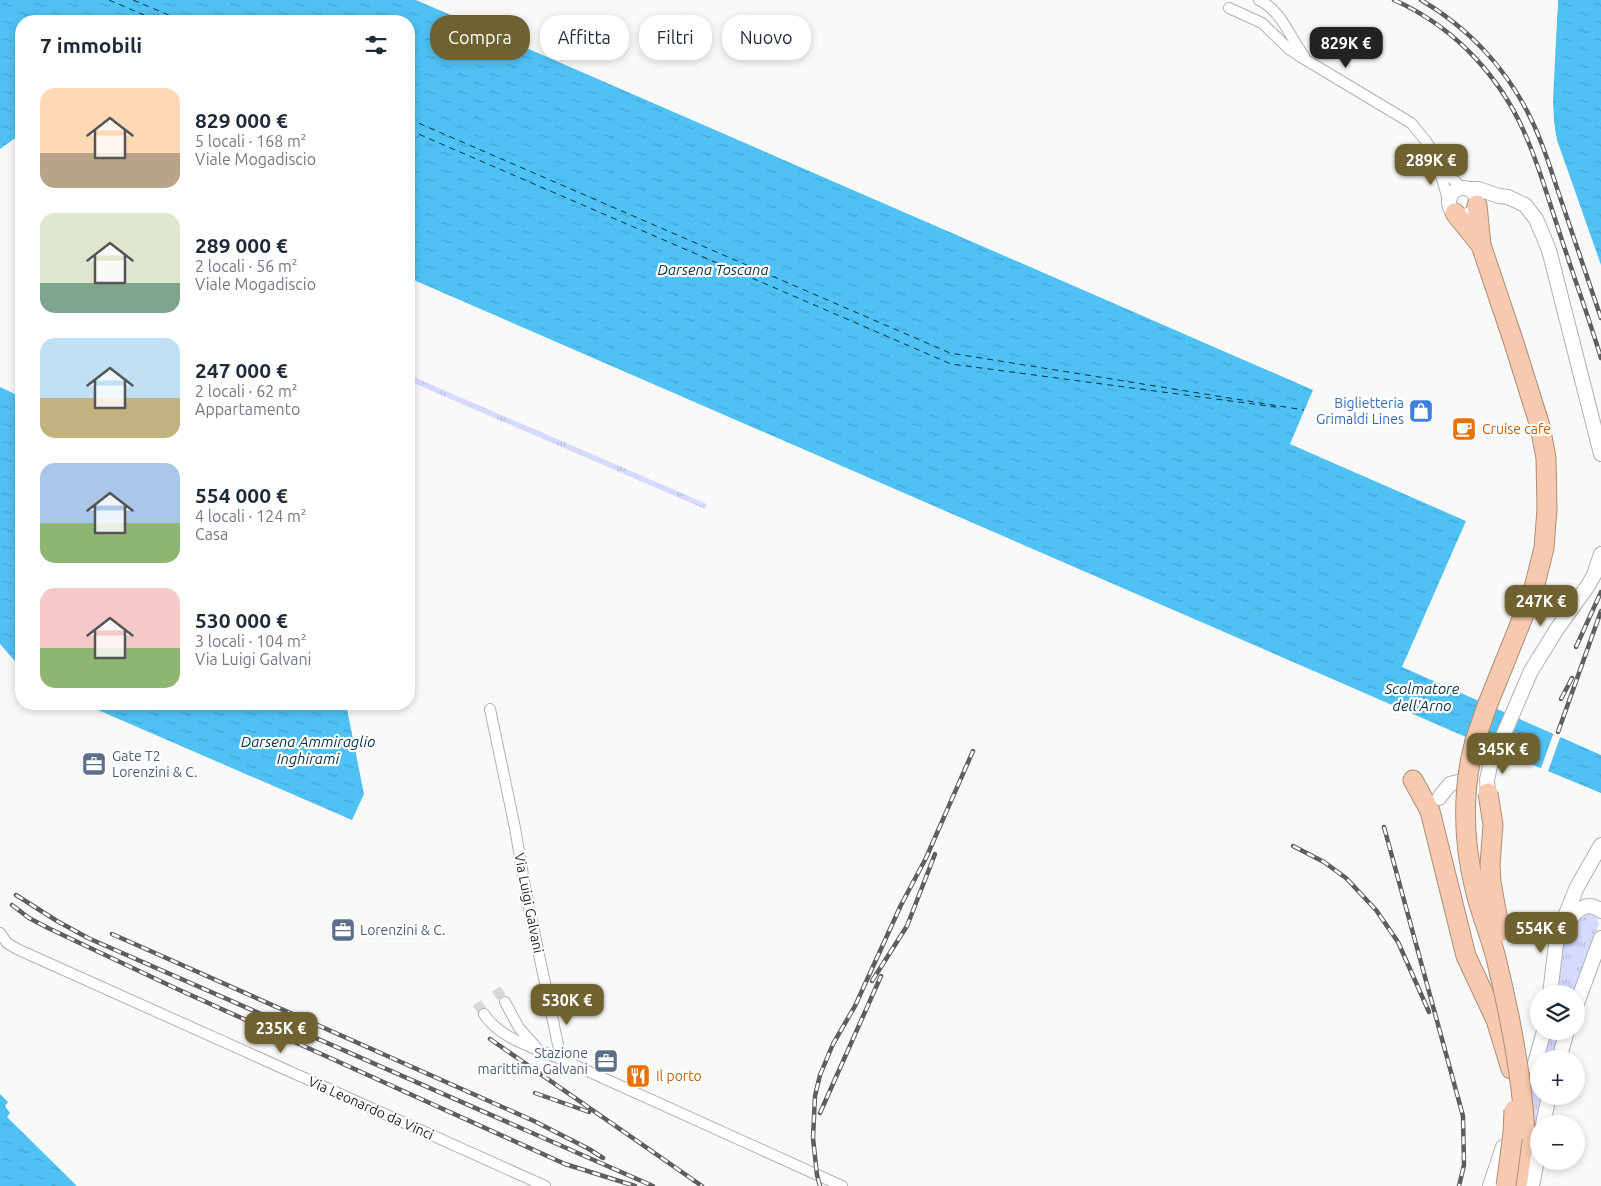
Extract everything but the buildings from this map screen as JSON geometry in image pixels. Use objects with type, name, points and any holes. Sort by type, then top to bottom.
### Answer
[{"type":"highway","points":[[1471,196],[1481,245],[1534,404],[1543,443],[1547,474],[1547,524],[1542,559],[1533,592],[1487,706],[1471,759],[1467,788],[1466,829],[1469,864],[1504,1020],[1511,1069],[1514,1114],[1506,1186]]},
{"type":"highway","points":[[1452,210],[1481,245]]},
{"type":"highway","points":[[1413,780],[1428,804],[1466,956],[1496,1020],[1511,1069]]},
{"type":"highway","points":[[1488,793],[1493,825],[1490,866],[1492,890],[1518,1009],[1525,1052],[1528,1102],[1517,1186]]},
{"type":"highway","points":[[1434,824],[1439,798]]},
{"type":"highway","points":[[1475,890],[1496,958],[1515,1041],[1525,1130]]},
{"type":"street","points":[[1259,0],[1270,6],[1277,14],[1296,45],[1310,62]]},
{"type":"street","points":[[1229,8],[1262,23],[1289,49],[1411,124],[1426,141],[1450,178],[1471,196],[1475,209],[1468,215],[1459,215],[1452,210],[1449,202],[1452,194],[1458,189],[1471,196]]},
{"type":"street","points":[[1436,158],[1452,210]]},
{"type":"street","points":[[1471,196],[1478,189],[1516,199],[1525,205],[1541,230],[1549,250],[1601,454]]},
{"type":"street","points":[[1488,793],[1488,773],[1495,753],[1531,671],[1557,629],[1587,587],[1594,575],[1601,554]]},
{"type":"street","name":"Via Luigi Galvani","points":[[490,710],[515,828],[526,893],[562,1059]]},
{"type":"street","points":[[1477,771],[1495,753]]},
{"type":"street","points":[[1439,798],[1450,784],[1458,782]]},
{"type":"street","points":[[1551,985],[1558,936],[1569,904],[1577,887],[1599,854]]},
{"type":"street","points":[[1555,958],[1566,927],[1577,911],[1587,906],[1601,911]]},
{"type":"street","name":"Via Leonardo da Vinci","points":[[0,932],[4,942],[545,1186]]},
{"type":"street","points":[[1584,985],[1601,938]]},
{"type":"street","points":[[504,1002],[519,1028],[539,1049]]},
{"type":"street","points":[[484,1014],[488,1021],[509,1037],[562,1059],[842,1186]]},
{"type":"street","points":[[1490,1186],[1503,1147]]},
{"type":"street","points":[[1532,1186],[1535,1170]]},
{"type":"green space","points":[[415,378],[707,504],[705,509],[415,384]]},
{"type":"green space","points":[[1590,914],[1597,918],[1599,924],[1576,985],[1556,985],[1562,946],[1566,934],[1580,918]]},
{"type":"green space","points":[[1545,1040],[1557,1040],[1554,1050],[1543,1050]]},
{"type":"green space","points":[[1530,1088],[1530,1105],[1540,1105],[1539,1115],[1530,1115],[1530,1168],[1527,1186],[1528,1093]]},
{"type":"water","name":"Darsena Toscana","points":[[0,0],[416,0],[450,15],[430,15],[430,60],[530,60],[530,50],[540,54],[540,60],[554,60],[1313,390],[1290,444],[1466,521],[1402,667],[1601,755],[1601,793],[1475,741],[415,281],[415,15],[15,15],[15,138],[0,149]]},
{"type":"water","points":[[1558,0],[1601,0],[1601,265],[1557,140],[1554,124],[1554,52]]},
{"type":"water","points":[[0,387],[15,394],[15,661],[0,644]]},
{"type":"water","name":"Darsena Ammiraglio Inghirami","points":[[98,710],[347,710],[364,794],[352,820]]},
{"type":"water","points":[[0,1094],[8,1102],[5,1106],[10,1113],[7,1117],[77,1186],[0,1186]]},
{"type":"pier","points":[[1556,0],[1558,0],[1553,101],[1554,127],[1557,140],[1555,140],[1552,128],[1551,101]]},
{"type":"pier","points":[[1554,732],[1561,735],[1547,774],[1540,771]]},
{"type":"ferry route","points":[[109,0],[144,15]]},
{"type":"ferry route","points":[[133,0],[169,15]]},
{"type":"ferry route","points":[[415,122],[950,353],[1304,410]]},
{"type":"ferry route","points":[[415,133],[951,364],[1276,407]]},
{"type":"tunnel","points":[[496,989],[505,1002]]},
{"type":"tunnel","points":[[477,1003],[484,1014]]},
{"type":"tunnel","points":[[1522,1096],[1530,1077]]},
{"type":"railway","points":[[1394,0],[1438,25],[1458,41],[1493,79],[1520,122],[1538,166],[1601,358]]},
{"type":"railway","points":[[1421,0],[1441,13],[1478,44],[1508,79],[1532,120],[1601,318]]},
{"type":"railway","points":[[1576,647],[1601,592]]},
{"type":"railway","points":[[1558,732],[1601,611]]},
{"type":"railway","points":[[1561,699],[1572,678]]},
{"type":"railway","points":[[820,1186],[813,1138],[815,1096],[820,1075],[833,1044],[855,1006],[901,905],[926,858],[973,751]]},
{"type":"railway","points":[[1384,827],[1463,1116],[1464,1165],[1459,1186]]},
{"type":"railway","points":[[1293,846],[1324,862],[1346,878],[1376,910],[1398,942],[1429,1012]]},
{"type":"railway","points":[[872,981],[907,926],[935,854]]},
{"type":"railway","points":[[16,895],[88,938],[653,1186]]},
{"type":"railway","points":[[12,905],[29,918],[48,928],[175,988],[565,1164],[635,1186]]},
{"type":"railway","points":[[112,934],[534,1121],[603,1158]]},
{"type":"railway","points":[[820,1113],[881,976]]},
{"type":"railway","points":[[490,1039],[702,1186]]},
{"type":"railway","points":[[535,1093],[589,1112]]},
{"type":"place","name":"Biglietteria Grimaldi Lines","points":[[1421,411]]},
{"type":"place","name":"Cruise cafe","points":[[1464,429]]},
{"type":"place","name":"Gate T2 Lorenzini & C.","points":[[94,764]]},
{"type":"place","name":"Lorenzini & C.","points":[[343,930]]},
{"type":"place","name":"Stazione marittima Galvani","points":[[606,1061]]},
{"type":"place","name":"Il porto","points":[[638,1076]]},
{"type":"water label","name":"Scolmatore dell'Arno","points":[[1422,698]]}]
